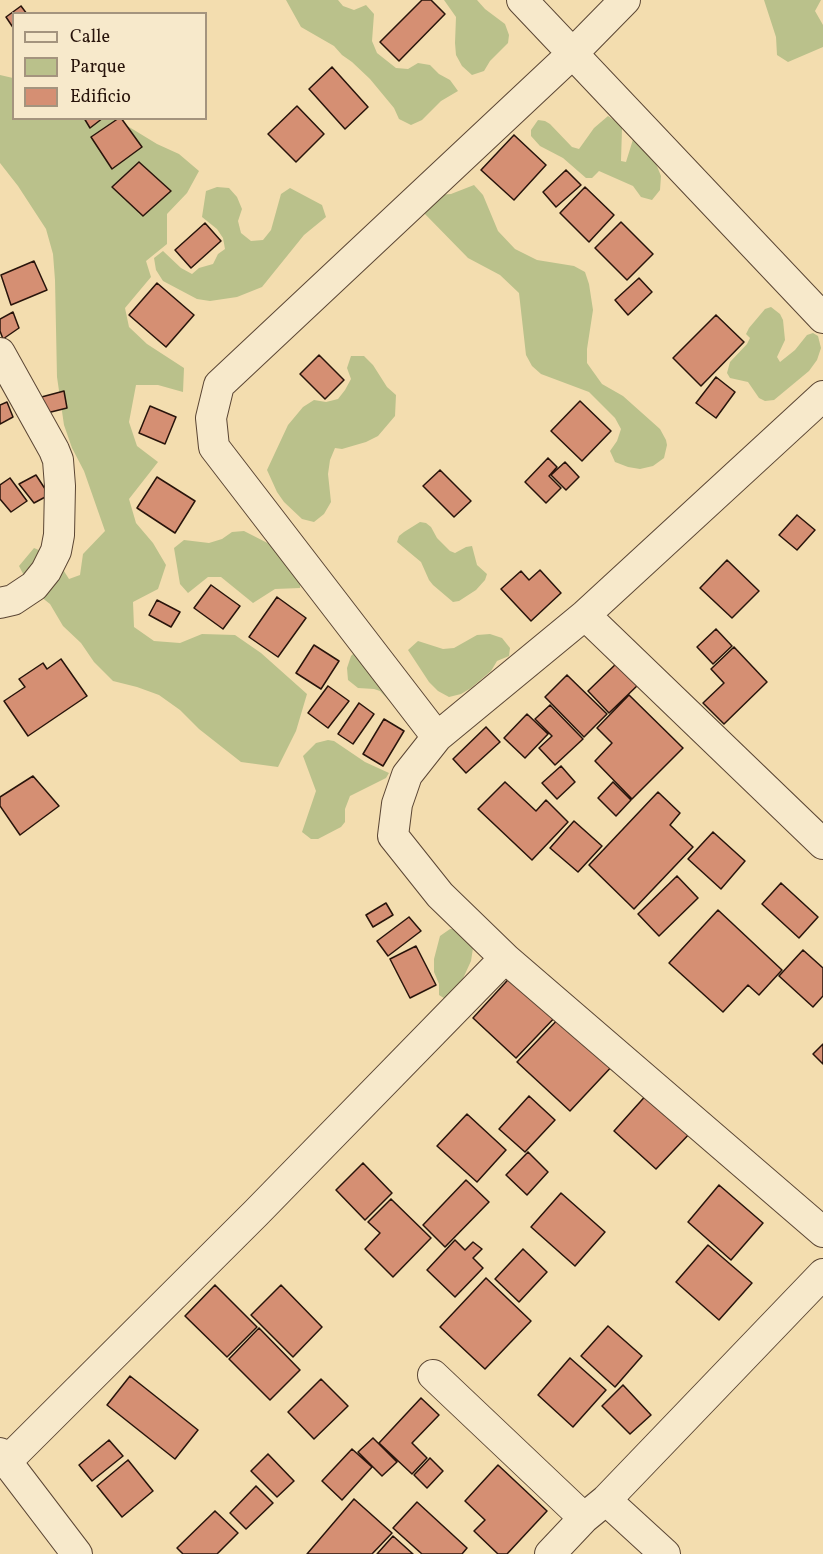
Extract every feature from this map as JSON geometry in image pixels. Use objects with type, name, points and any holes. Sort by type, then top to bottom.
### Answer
[{"type":"street","points":[[522,0],[823,318]]},
{"type":"street","points":[[437,737],[214,447],[211,418],[219,385],[572,54],[625,0]]},
{"type":"street","points":[[0,353],[54,450],[58,460],[60,486],[59,535],[56,551],[46,571],[34,586],[13,600],[0,603]]},
{"type":"street","points":[[823,396],[585,615],[437,737],[407,775],[397,804],[393,836],[440,895],[505,958],[823,1232]]},
{"type":"street","points":[[585,615],[823,844]]},
{"type":"street","points":[[77,1554],[4,1457],[256,1213],[505,958]]},
{"type":"street","points":[[550,1554],[823,1274]]},
{"type":"street","points":[[433,1375],[595,1509],[665,1554]]},
{"type":"green space","points":[[286,0],[338,0],[343,6],[354,10],[366,5],[374,14],[372,41],[377,53],[396,68],[408,69],[418,63],[430,65],[450,80],[458,91],[441,101],[422,120],[411,125],[399,119],[394,108],[370,79],[352,62],[334,46],[301,27]]},
{"type":"green space","points":[[444,0],[477,0],[505,24],[509,35],[508,43],[490,61],[484,71],[472,75],[462,66],[456,55],[456,17]]},
{"type":"green space","points":[[764,0],[821,0],[815,11],[823,25],[823,47],[788,62],[777,55],[776,37]]},
{"type":"green space","points":[[0,75],[12,78],[12,120],[118,120],[157,144],[179,154],[199,171],[187,193],[167,214],[167,244],[146,261],[151,277],[125,308],[129,327],[147,344],[184,368],[183,392],[158,385],[136,385],[129,422],[137,446],[158,462],[129,499],[136,523],[153,543],[166,565],[158,589],[133,602],[134,627],[154,641],[180,643],[202,634],[235,635],[261,653],[307,694],[296,731],[278,767],[241,762],[159,695],[113,681],[94,662],[81,643],[63,626],[50,604],[31,589],[19,566],[34,548],[55,557],[69,579],[80,575],[83,554],[105,531],[84,471],[72,448],[64,425],[57,377],[53,254],[46,229],[0,163]]},
{"type":"green space","points":[[608,116],[622,128],[621,161],[626,162],[635,133],[654,159],[661,176],[660,190],[652,200],[641,197],[633,186],[599,171],[592,178],[586,178],[563,158],[540,146],[531,136],[531,130],[538,120],[545,121],[572,147],[579,149],[594,128]]},
{"type":"green space","points":[[474,185],[483,195],[498,231],[515,249],[537,260],[574,266],[585,272],[593,310],[587,363],[602,384],[623,396],[660,429],[667,445],[664,458],[653,466],[640,469],[615,462],[610,451],[621,429],[615,418],[589,392],[541,374],[532,366],[526,355],[519,293],[500,275],[468,258],[424,213],[438,195],[451,194]]},
{"type":"green space","points":[[217,187],[229,188],[237,197],[242,209],[238,221],[241,233],[251,241],[263,240],[271,230],[281,194],[290,188],[322,205],[326,217],[304,235],[262,287],[237,297],[210,301],[197,299],[163,281],[156,270],[154,258],[163,251],[181,268],[192,274],[199,268],[213,264],[218,254],[225,249],[223,238],[217,229],[202,217],[206,191]]},
{"type":"green space","points":[[771,307],[780,314],[783,320],[785,340],[777,357],[780,362],[795,350],[807,335],[813,333],[818,336],[821,348],[817,360],[809,371],[774,400],[765,401],[759,398],[748,382],[730,378],[727,373],[730,362],[750,338],[746,334],[749,328],[765,309]]},
{"type":"green space","points":[[351,356],[364,356],[373,365],[387,387],[396,395],[395,416],[378,436],[342,449],[335,448],[328,474],[331,502],[324,514],[314,522],[302,519],[284,502],[267,470],[288,425],[303,407],[314,400],[326,402],[338,399],[345,390],[351,379],[347,368]]},
{"type":"green space","points":[[420,522],[431,527],[437,538],[450,551],[455,553],[472,546],[477,565],[487,574],[476,590],[459,601],[453,602],[433,585],[421,562],[397,542],[399,536]]},
{"type":"green space","points":[[244,531],[287,553],[301,575],[300,588],[275,589],[253,603],[221,577],[208,577],[188,593],[180,584],[174,548],[184,540],[209,543],[222,539],[232,532]]},
{"type":"green space","points":[[490,634],[502,638],[510,648],[509,656],[497,661],[491,671],[471,688],[449,697],[429,682],[408,650],[418,641],[443,649],[454,648],[477,635]]},
{"type":"green space","points":[[355,652],[397,709],[380,691],[358,688],[348,680],[347,668]]},
{"type":"green space","points":[[334,741],[365,762],[389,773],[386,778],[350,796],[345,809],[345,822],[341,827],[318,839],[311,839],[302,832],[316,791],[303,756],[316,743]]},
{"type":"green space","points":[[450,929],[458,929],[473,948],[471,961],[460,985],[447,1000],[439,995],[434,959],[440,936]]},
{"type":"building","points":[[422,0],[431,0],[445,14],[399,61],[380,42]]},
{"type":"building","points":[[21,6],[26,12],[13,12]]},
{"type":"building","points":[[12,13],[12,26],[6,17]]},
{"type":"building","points":[[332,67],[368,107],[345,129],[309,89]]},
{"type":"building","points":[[297,106],[324,134],[296,162],[268,134]]},
{"type":"building","points":[[85,120],[100,120],[90,128]]},
{"type":"building","points":[[116,120],[122,120],[142,147],[112,169],[91,137]]},
{"type":"building","points":[[514,135],[546,165],[514,200],[481,170]]},
{"type":"building","points":[[139,162],[171,191],[143,216],[112,187]]},
{"type":"building","points":[[566,170],[581,185],[556,207],[543,192]]},
{"type":"building","points":[[585,187],[614,215],[589,242],[560,213]]},
{"type":"building","points":[[621,222],[653,254],[627,280],[595,248]]},
{"type":"building","points":[[205,223],[221,241],[191,268],[175,250]]},
{"type":"building","points":[[34,261],[47,290],[11,305],[1,275]]},
{"type":"building","points":[[639,278],[652,292],[628,315],[615,300]]},
{"type":"building","points":[[157,283],[194,315],[166,347],[129,315]]},
{"type":"building","points":[[13,312],[19,328],[3,339],[0,319]]},
{"type":"building","points":[[716,315],[744,342],[701,386],[673,358]]},
{"type":"building","points":[[319,355],[344,380],[325,399],[300,374]]},
{"type":"building","points":[[716,377],[735,392],[716,418],[696,403]]},
{"type":"building","points":[[64,391],[67,408],[39,415],[34,399]]},
{"type":"building","points":[[580,401],[611,431],[582,461],[551,431]]},
{"type":"building","points":[[7,402],[13,417],[0,424],[0,405]]},
{"type":"building","points":[[150,406],[176,417],[165,444],[139,433]]},
{"type":"building","points":[[548,458],[557,467],[549,476],[561,488],[546,503],[525,482]]},
{"type":"building","points":[[565,462],[579,477],[566,490],[551,475]]},
{"type":"building","points":[[440,470],[471,501],[454,517],[423,486]]},
{"type":"building","points":[[36,475],[49,495],[34,503],[19,484]]},
{"type":"building","points":[[157,477],[195,501],[175,533],[137,508]]},
{"type":"building","points":[[10,478],[27,501],[11,512],[0,499],[0,485]]},
{"type":"building","points":[[797,515],[815,530],[797,550],[779,535]]},
{"type":"building","points":[[727,560],[759,591],[732,618],[700,588]]},
{"type":"building","points":[[540,570],[561,593],[531,621],[501,589],[521,571],[529,580]]},
{"type":"building","points":[[211,585],[240,606],[223,629],[194,608]]},
{"type":"building","points":[[277,597],[306,618],[278,657],[249,637]]},
{"type":"building","points":[[157,600],[180,612],[171,627],[149,615]]},
{"type":"building","points":[[716,629],[732,646],[713,664],[697,647]]},
{"type":"building","points":[[314,645],[339,661],[321,689],[296,673]]},
{"type":"building","points":[[734,647],[767,682],[724,724],[703,703],[724,683],[711,669]]},
{"type":"building","points":[[61,659],[87,696],[28,736],[4,701],[25,687],[19,679],[43,663],[47,669]]},
{"type":"building","points":[[618,662],[640,683],[609,713],[588,691]]},
{"type":"building","points":[[567,675],[607,714],[584,737],[545,697]]},
{"type":"building","points":[[328,686],[349,701],[328,728],[308,713]]},
{"type":"building","points":[[629,695],[683,748],[632,799],[595,761],[612,743],[597,728]]},
{"type":"building","points":[[359,703],[374,714],[353,744],[338,734]]},
{"type":"building","points":[[550,705],[583,739],[555,765],[539,748],[552,736],[535,719]]},
{"type":"building","points":[[527,714],[548,734],[525,758],[504,738]]},
{"type":"building","points":[[384,719],[404,731],[383,766],[363,754]]},
{"type":"building","points":[[486,727],[500,742],[466,773],[453,759]]},
{"type":"building","points":[[561,766],[575,782],[557,799],[542,783]]},
{"type":"building","points":[[33,776],[59,806],[20,835],[0,806],[0,797]]},
{"type":"building","points":[[505,782],[536,811],[546,800],[568,822],[532,860],[478,809]]},
{"type":"building","points":[[613,782],[631,800],[616,816],[598,798]]},
{"type":"building","points":[[658,792],[680,813],[670,825],[693,847],[634,909],[589,865]]},
{"type":"building","points":[[574,821],[602,846],[578,872],[550,848]]},
{"type":"building","points":[[713,832],[745,861],[721,889],[688,859]]},
{"type":"building","points":[[677,876],[698,898],[659,936],[638,914]]},
{"type":"building","points":[[781,883],[818,917],[799,938],[762,904]]},
{"type":"building","points":[[386,903],[393,915],[373,927],[366,915]]},
{"type":"building","points":[[718,910],[782,970],[759,995],[748,985],[723,1012],[669,963]]},
{"type":"building","points":[[409,917],[421,931],[388,956],[377,941]]},
{"type":"building","points":[[416,946],[436,985],[410,998],[390,959]]},
{"type":"building","points":[[803,950],[823,968],[823,996],[813,1007],[779,976]]},
{"type":"building","points":[[516,971],[560,1012],[516,1058],[473,1018]]},
{"type":"building","points":[[563,1014],[615,1063],[570,1111],[517,1062]]},
{"type":"building","points":[[823,1044],[823,1064],[813,1054]]},
{"type":"building","points":[[649,1092],[692,1131],[656,1169],[614,1131]]},
{"type":"building","points":[[529,1096],[555,1120],[525,1152],[499,1129]]},
{"type":"building","points":[[467,1114],[506,1150],[477,1182],[437,1146]]},
{"type":"building","points":[[528,1152],[548,1172],[527,1195],[506,1175]]},
{"type":"building","points":[[363,1163],[392,1193],[365,1220],[336,1190]]},
{"type":"building","points":[[466,1180],[489,1202],[445,1247],[423,1225]]},
{"type":"building","points":[[719,1185],[763,1223],[731,1260],[688,1222]]},
{"type":"building","points":[[561,1193],[605,1232],[575,1266],[531,1227]]},
{"type":"building","points":[[391,1199],[431,1238],[393,1277],[365,1249],[380,1233],[368,1222]]},
{"type":"building","points":[[455,1240],[465,1250],[473,1242],[482,1249],[473,1258],[483,1268],[455,1297],[427,1270]]},
{"type":"building","points":[[708,1245],[752,1283],[719,1320],[676,1282]]},
{"type":"building","points":[[523,1249],[547,1272],[519,1302],[495,1279]]},
{"type":"building","points":[[486,1278],[531,1321],[485,1369],[440,1327]]},
{"type":"building","points":[[215,1285],[257,1327],[227,1357],[185,1316]]},
{"type":"building","points":[[281,1285],[322,1327],[293,1357],[251,1315]]},
{"type":"building","points":[[608,1326],[642,1356],[615,1387],[581,1356]]},
{"type":"building","points":[[259,1328],[300,1370],[270,1400],[229,1359]]},
{"type":"building","points":[[570,1358],[606,1390],[573,1427],[538,1395]]},
{"type":"building","points":[[130,1376],[198,1430],[175,1459],[107,1405]]},
{"type":"building","points":[[321,1379],[348,1406],[314,1439],[288,1412]]},
{"type":"building","points":[[623,1385],[651,1415],[630,1434],[602,1406]]},
{"type":"building","points":[[421,1398],[439,1415],[412,1443],[427,1458],[412,1474],[379,1443]]},
{"type":"building","points":[[373,1438],[397,1462],[382,1476],[358,1452]]},
{"type":"building","points":[[109,1440],[123,1456],[92,1481],[79,1465]]},
{"type":"building","points":[[352,1449],[372,1467],[342,1500],[322,1481]]},
{"type":"building","points":[[268,1454],[294,1481],[277,1497],[251,1471]]},
{"type":"building","points":[[430,1458],[443,1471],[427,1488],[414,1475]]},
{"type":"building","points":[[128,1460],[153,1491],[122,1517],[97,1486]]},
{"type":"building","points":[[498,1465],[547,1511],[507,1554],[498,1554],[474,1531],[485,1520],[465,1501]]},
{"type":"building","points":[[256,1486],[273,1503],[246,1529],[230,1513]]},
{"type":"building","points":[[354,1499],[392,1533],[372,1554],[307,1554]]},
{"type":"building","points":[[417,1502],[467,1548],[462,1554],[422,1554],[393,1528]]},
{"type":"building","points":[[215,1511],[238,1533],[217,1554],[183,1554],[177,1548]]},
{"type":"building","points":[[393,1536],[413,1554],[377,1554]]}]
